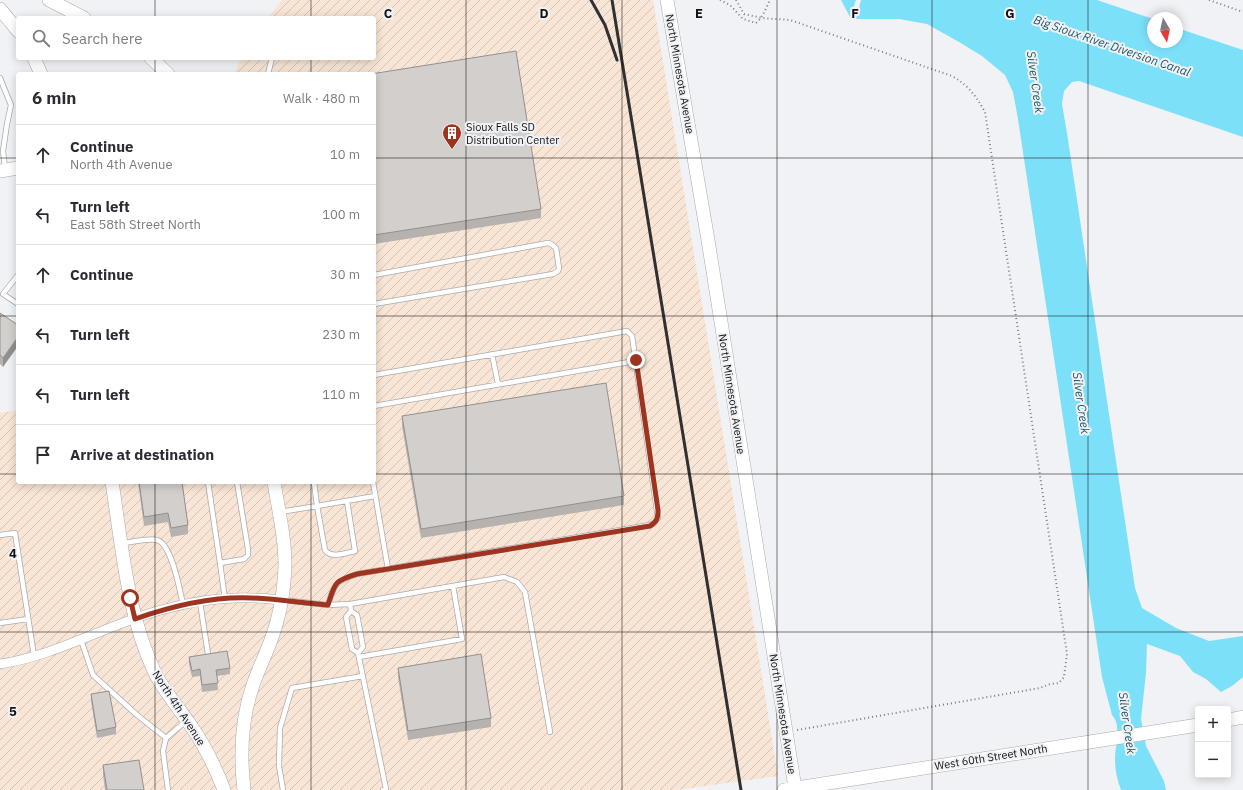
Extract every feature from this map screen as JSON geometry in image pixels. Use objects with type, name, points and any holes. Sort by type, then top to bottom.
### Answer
[{"type":"main road","points":[[49,0],[80,16]]},
{"type":"main road","name":"North Minnesota Avenue","points":[[667,0],[708,240],[786,732],[790,789]]},
{"type":"main road","points":[[3,15],[16,29]]},
{"type":"main road","points":[[35,60],[40,72]]},
{"type":"main road","points":[[153,60],[166,72]]},
{"type":"main road","points":[[2,170],[16,168]]},
{"type":"main road","name":"North 4th Avenue","points":[[112,484],[130,598],[146,654],[156,675],[211,757],[224,790]]},
{"type":"main road","points":[[244,790],[242,743],[247,706],[253,685],[273,637],[284,581],[284,555],[274,484]]},
{"type":"main road","points":[[1231,719],[1243,717]]},
{"type":"main road","name":"West 60th Street North","points":[[790,789],[1195,725]]},
{"type":"street","points":[[0,664],[15,662],[59,649],[160,610],[200,602],[225,599],[251,598],[281,600]]},
{"type":"lane","points":[[268,72],[272,60]]},
{"type":"lane","points":[[0,78],[11,105],[3,152],[2,170]]},
{"type":"lane","points":[[376,275],[548,243],[556,248],[559,268],[558,271],[553,274],[376,304]]},
{"type":"lane","points":[[16,278],[4,294],[16,303]]},
{"type":"lane","points":[[328,605],[333,587],[341,579],[357,574],[650,526],[658,518],[636,360],[632,336],[627,331],[376,375]]},
{"type":"lane","points":[[492,354],[498,384]]},
{"type":"lane","points":[[376,406],[636,360]]},
{"type":"lane","points":[[208,484],[225,599]]},
{"type":"lane","points":[[220,563],[244,559],[248,555],[237,484]]},
{"type":"lane","points":[[314,484],[325,550],[327,553],[332,555],[355,551],[347,501]]},
{"type":"lane","points":[[373,484],[388,569]]},
{"type":"lane","points":[[278,512],[375,496]]},
{"type":"lane","points":[[0,535],[15,533],[34,656]]},
{"type":"lane","points":[[122,544],[151,540],[158,540],[161,542],[172,561],[183,605]]},
{"type":"lane","points":[[281,600],[328,605],[350,604],[504,577],[518,582],[525,592],[550,732]]},
{"type":"lane","points":[[358,655],[462,639],[453,586]]},
{"type":"lane","points":[[200,602],[208,654]]},
{"type":"lane","points":[[350,604],[351,611],[346,617],[352,649],[358,655],[363,676],[386,789],[383,790]]},
{"type":"lane","points":[[351,611],[357,615],[362,647],[358,655]]},
{"type":"lane","points":[[0,623],[28,619]]},
{"type":"lane","points":[[80,640],[94,675],[137,715],[166,738]]},
{"type":"lane","points":[[282,790],[279,766],[280,728],[292,688],[363,676]]},
{"type":"lane","points":[[168,790],[163,751],[166,738],[187,720]]},
{"type":"path","points":[[720,0],[730,5],[743,19],[756,23],[762,18],[770,1]]},
{"type":"path","points":[[736,0],[744,14],[762,18],[790,20],[952,76],[963,83],[971,91],[985,112],[1067,654],[1064,676],[1059,683],[1050,684],[1040,688],[786,732]]},
{"type":"path","points":[[1209,0],[1243,12]]},
{"type":"shaded area","points":[[282,0],[653,0],[778,776],[676,790],[0,790],[0,413],[16,410],[16,484],[376,484],[376,72],[235,72],[240,60],[376,60],[376,16],[270,16]]},
{"type":"water","points":[[841,0],[856,0],[850,17]]},
{"type":"water","points":[[861,0],[1097,0],[1147,17],[1147,48],[1183,48],[1183,30],[1243,50],[1243,137],[1079,81],[1072,82],[1064,91],[1062,104],[1135,588],[1142,608],[1176,628],[1209,641],[1243,636],[1243,677],[1232,686],[1221,692],[1206,679],[1193,672],[1180,656],[1147,644],[1146,673],[1141,719],[1146,746],[1164,781],[1166,790],[1121,790],[1117,778],[1115,759],[1117,724],[1112,715],[1102,677],[1013,92],[1005,75],[982,56],[927,24],[899,19],[856,19]]},
{"type":"building","name":"Sioux Falls SD Distribution Center","points":[[516,51],[541,209],[376,235],[376,73]]},
{"type":"building","points":[[0,313],[16,324],[16,340],[3,358],[0,355]]},
{"type":"building","points":[[606,383],[624,496],[421,529],[402,416]]},
{"type":"building","points":[[139,484],[182,484],[188,525],[171,528],[168,513],[144,517]]},
{"type":"building","points":[[227,651],[230,668],[216,670],[218,683],[202,685],[200,669],[192,671],[189,657]]},
{"type":"building","points":[[481,654],[491,718],[408,731],[398,668]]},
{"type":"building","points":[[109,691],[116,727],[97,731],[91,694]]},
{"type":"building","points":[[139,760],[144,790],[107,790],[103,765]]},
{"type":"railway","points":[[591,0],[605,25],[617,60]]},
{"type":"railway","points":[[612,0],[741,790]]},
{"type":"place","name":"Sioux Falls SD Distribution Center","points":[[452,150]]},
{"type":"route","points":[[130,598],[135,619],[160,610],[220,599],[251,598],[328,605],[333,587],[341,579],[357,574],[650,526],[658,518],[658,510],[636,360]]},
{"type":"water label","name":"Big Sioux River Diversion Canal","points":[[1112,46]]},
{"type":"water label","name":"Silver Creek","points":[[1035,82]]},
{"type":"water label","name":"Silver Creek","points":[[1081,403]]},
{"type":"water label","name":"Silver Creek","points":[[1127,723]]}]
